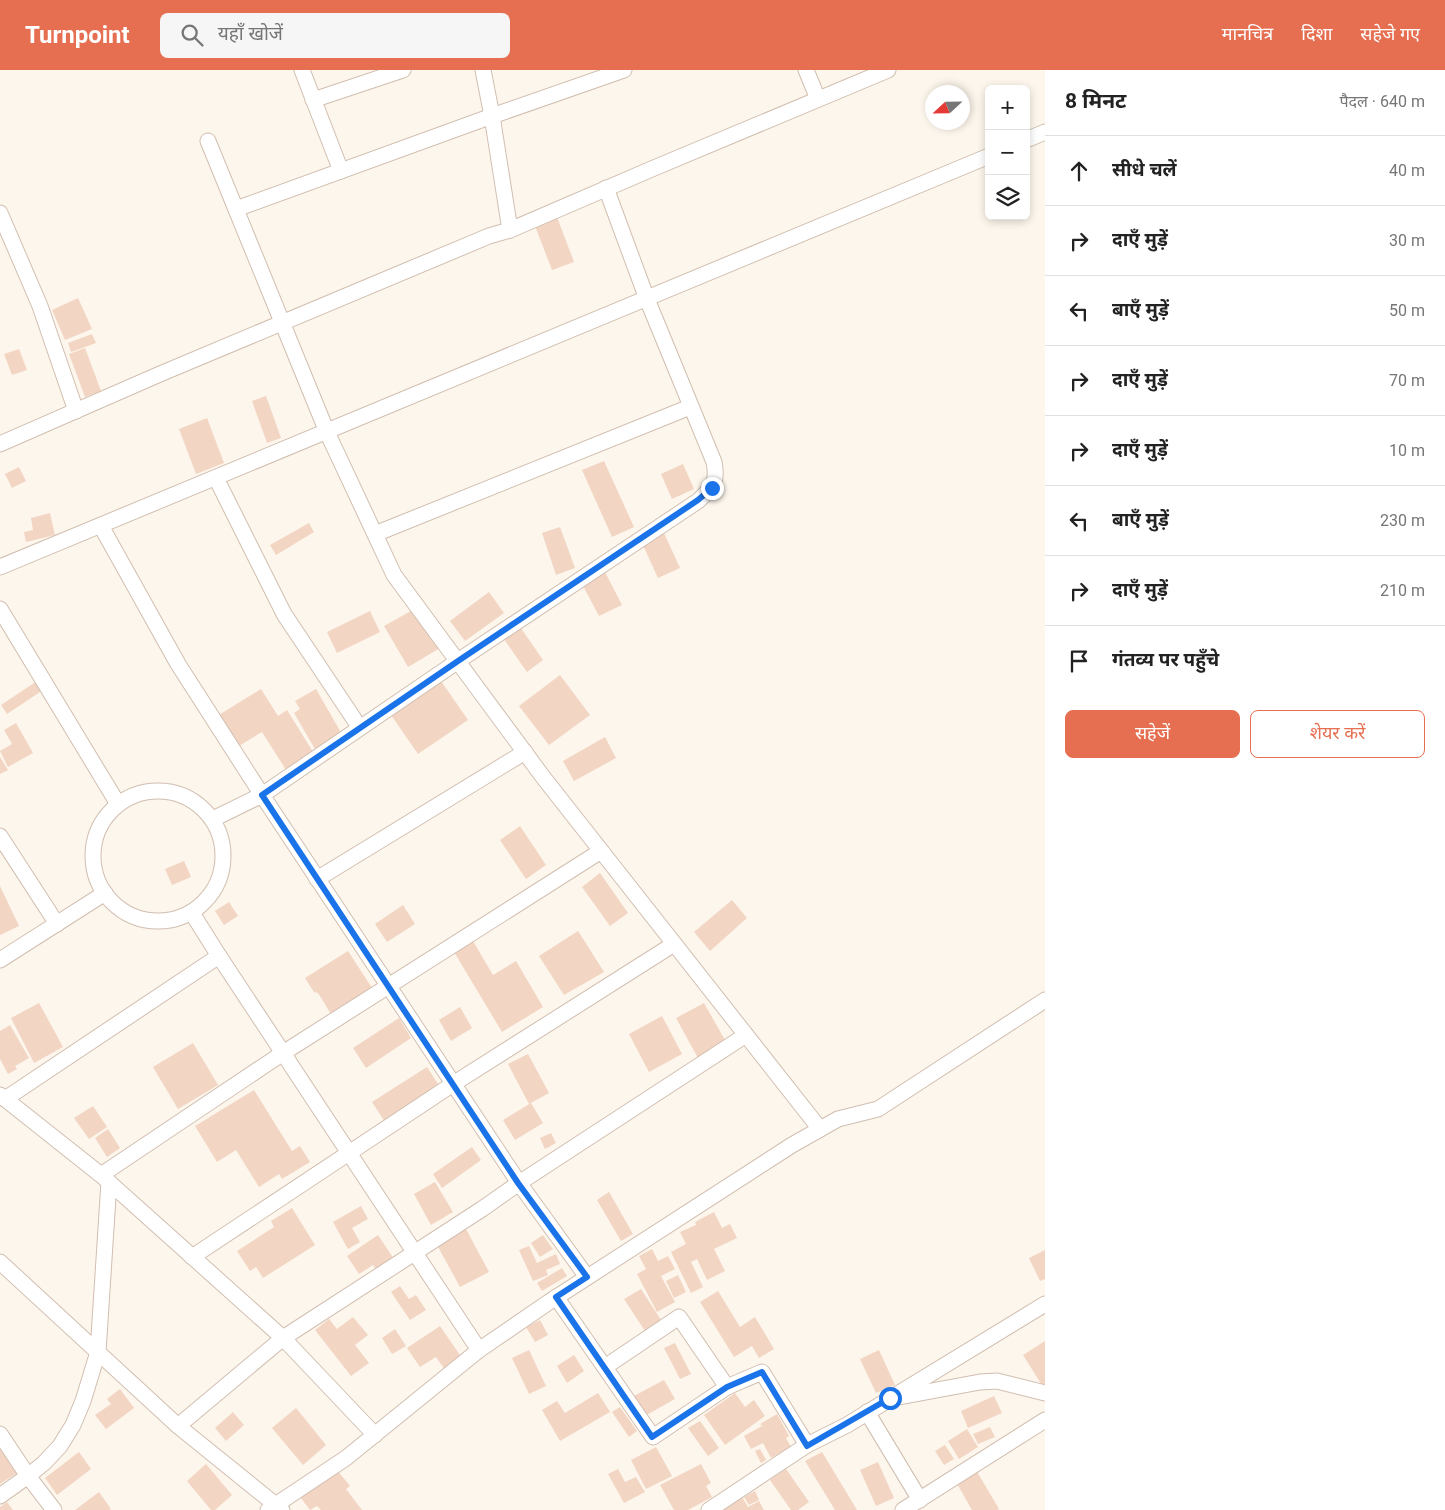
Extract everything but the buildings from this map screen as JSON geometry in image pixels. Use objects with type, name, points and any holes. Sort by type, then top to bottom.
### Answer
[{"type":"street","points":[[302,70],[341,171]]},
{"type":"street","points":[[313,100],[403,70]]},
{"type":"street","points":[[483,70],[510,230]]},
{"type":"street","points":[[236,209],[624,70]]},
{"type":"street","points":[[806,70],[818,99]]},
{"type":"street","points":[[0,444],[489,236],[510,230],[888,70]]},
{"type":"street","points":[[1030,138],[1045,132]]},
{"type":"street","points":[[208,141],[327,432],[394,575],[525,752],[820,1129]]},
{"type":"street","points":[[0,567],[985,158]]},
{"type":"street","points":[[213,819],[262,795],[689,506],[712,488],[716,474],[714,462],[647,299],[606,188]]},
{"type":"street","points":[[0,213],[40,306],[76,411]]},
{"type":"street","points":[[375,534],[690,407]]},
{"type":"street","points":[[216,478],[284,614],[360,728]]},
{"type":"street","points":[[101,526],[178,664],[262,795],[518,1183],[587,1277]]},
{"type":"street","points":[[0,609],[118,804]]},
{"type":"street","points":[[317,879],[525,752]]},
{"type":"street","points":[[161,790],[182,795],[200,806],[213,819],[222,841],[224,862],[219,882],[208,900],[192,913],[172,921],[152,922],[131,917],[113,904],[99,886],[93,864],[94,841],[103,821],[118,804],[138,794],[161,790]]},
{"type":"street","points":[[0,836],[57,924]]},
{"type":"street","points":[[105,1178],[283,1053],[601,850]]},
{"type":"street","points":[[0,960],[105,893]]},
{"type":"street","points":[[192,913],[414,1254],[479,1350]]},
{"type":"street","points":[[192,1257],[453,1084],[674,944]]},
{"type":"street","points":[[219,956],[3,1097],[105,1178],[283,1338],[375,1435]]},
{"type":"street","points":[[0,1262],[178,1426],[275,1508],[346,1458],[479,1350],[556,1297],[792,1145],[838,1119],[878,1109],[1045,1000]]},
{"type":"street","points":[[178,1426],[283,1338],[746,1035]]},
{"type":"street","points":[[0,1496],[44,1464],[60,1446],[73,1425],[83,1401],[98,1352],[105,1178]]},
{"type":"street","points":[[556,1297],[652,1437],[727,1387],[762,1372],[807,1446]]},
{"type":"street","points":[[708,1510],[807,1446],[867,1412],[1045,1304]]},
{"type":"street","points":[[605,1367],[679,1318],[727,1387]]},
{"type":"street","points":[[890,1398],[962,1385],[998,1381],[1045,1394]]},
{"type":"street","points":[[867,1412],[920,1500]]},
{"type":"street","points":[[903,1510],[1045,1420]]},
{"type":"street","points":[[0,1434],[28,1476],[54,1510]]},
{"type":"route","points":[[712,488],[698,500],[262,795],[518,1183],[587,1277],[556,1297],[652,1437],[727,1387],[762,1372],[807,1446],[890,1398]]}]
